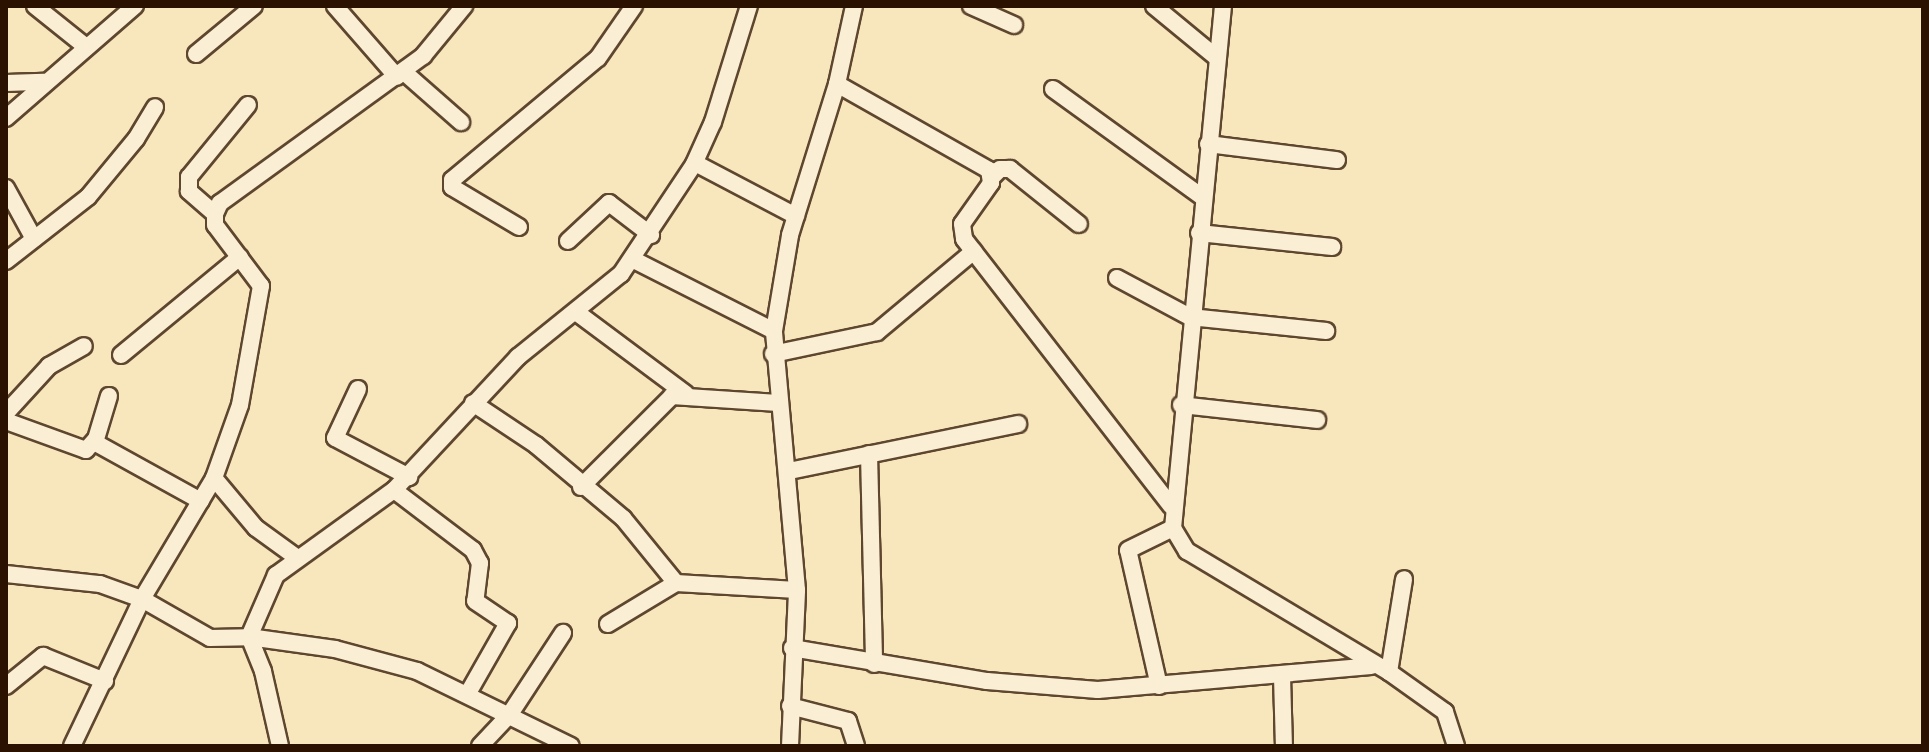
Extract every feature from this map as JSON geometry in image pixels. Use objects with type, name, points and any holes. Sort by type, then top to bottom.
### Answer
[{"type":"street","points":[[35,6],[85,46]]},
{"type":"street","points":[[6,118],[85,46],[135,6]]},
{"type":"street","points":[[196,54],[254,6]]},
{"type":"street","points":[[335,6],[400,74],[461,122]]},
{"type":"street","points":[[72,746],[142,599],[214,478],[240,405],[263,298],[261,286],[215,225],[215,214],[220,203],[400,74],[433,47],[464,6]]},
{"type":"street","points":[[519,227],[452,187],[452,180],[598,58],[634,6]]},
{"type":"street","points":[[280,746],[263,671],[249,637],[267,589],[296,557],[409,477],[518,357],[576,312],[632,259],[651,235],[695,163],[718,108],[749,6]]},
{"type":"street","points":[[790,746],[797,590],[789,471],[773,354],[774,331],[796,216],[837,84],[854,6]]},
{"type":"street","points":[[971,6],[1014,25]]},
{"type":"street","points":[[1154,6],[1217,58]]},
{"type":"street","points":[[1223,6],[1171,506],[1173,528],[1187,551],[1371,666],[1389,672],[1445,712],[1456,746]]},
{"type":"street","points":[[6,83],[44,82]]},
{"type":"street","points":[[837,84],[989,170],[992,177]]},
{"type":"street","points":[[1053,89],[1202,197]]},
{"type":"street","points":[[215,214],[189,191],[189,177],[248,105]]},
{"type":"street","points":[[6,261],[88,197],[136,139],[155,107]]},
{"type":"street","points":[[1208,144],[1337,160]]},
{"type":"street","points":[[695,163],[796,216]]},
{"type":"street","points":[[1079,224],[1010,169],[1000,169],[992,177],[962,224],[964,239],[1171,506]]},
{"type":"street","points":[[6,188],[34,239]]},
{"type":"street","points":[[568,241],[609,203],[651,235]]},
{"type":"street","points":[[1199,233],[1332,247]]},
{"type":"street","points":[[773,354],[877,332],[974,251]]},
{"type":"street","points":[[121,355],[240,257]]},
{"type":"street","points":[[632,259],[774,331]]},
{"type":"street","points":[[1117,278],[1190,317],[1326,331]]},
{"type":"street","points":[[576,312],[686,394]]},
{"type":"street","points":[[6,413],[49,366],[84,346]]},
{"type":"street","points":[[358,389],[335,438],[409,477]]},
{"type":"street","points":[[581,487],[663,402],[686,394],[778,403]]},
{"type":"street","points":[[6,421],[80,451],[94,442],[109,396]]},
{"type":"street","points":[[473,403],[536,445],[581,487],[623,518],[676,583]]},
{"type":"street","points":[[1181,405],[1317,420]]},
{"type":"street","points":[[789,471],[1018,424]]},
{"type":"street","points":[[94,442],[201,501]]},
{"type":"street","points":[[869,454],[874,664]]},
{"type":"street","points":[[214,478],[256,528],[296,557]]},
{"type":"street","points":[[394,490],[473,550],[480,563],[475,601],[508,623],[468,693]]},
{"type":"street","points":[[1159,686],[1128,550],[1173,528]]},
{"type":"street","points":[[6,574],[100,584],[142,599],[210,638],[249,637],[355,653],[428,675],[571,746]]},
{"type":"street","points":[[1389,672],[1404,579]]},
{"type":"street","points":[[608,624],[676,583],[797,590]]},
{"type":"street","points":[[480,746],[510,714],[563,633]]},
{"type":"street","points":[[792,648],[874,664],[1028,685],[1124,691],[1371,666]]},
{"type":"street","points":[[6,686],[43,656],[105,681]]},
{"type":"street","points":[[1282,676],[1284,746]]},
{"type":"street","points":[[790,706],[848,721],[856,746]]}]
